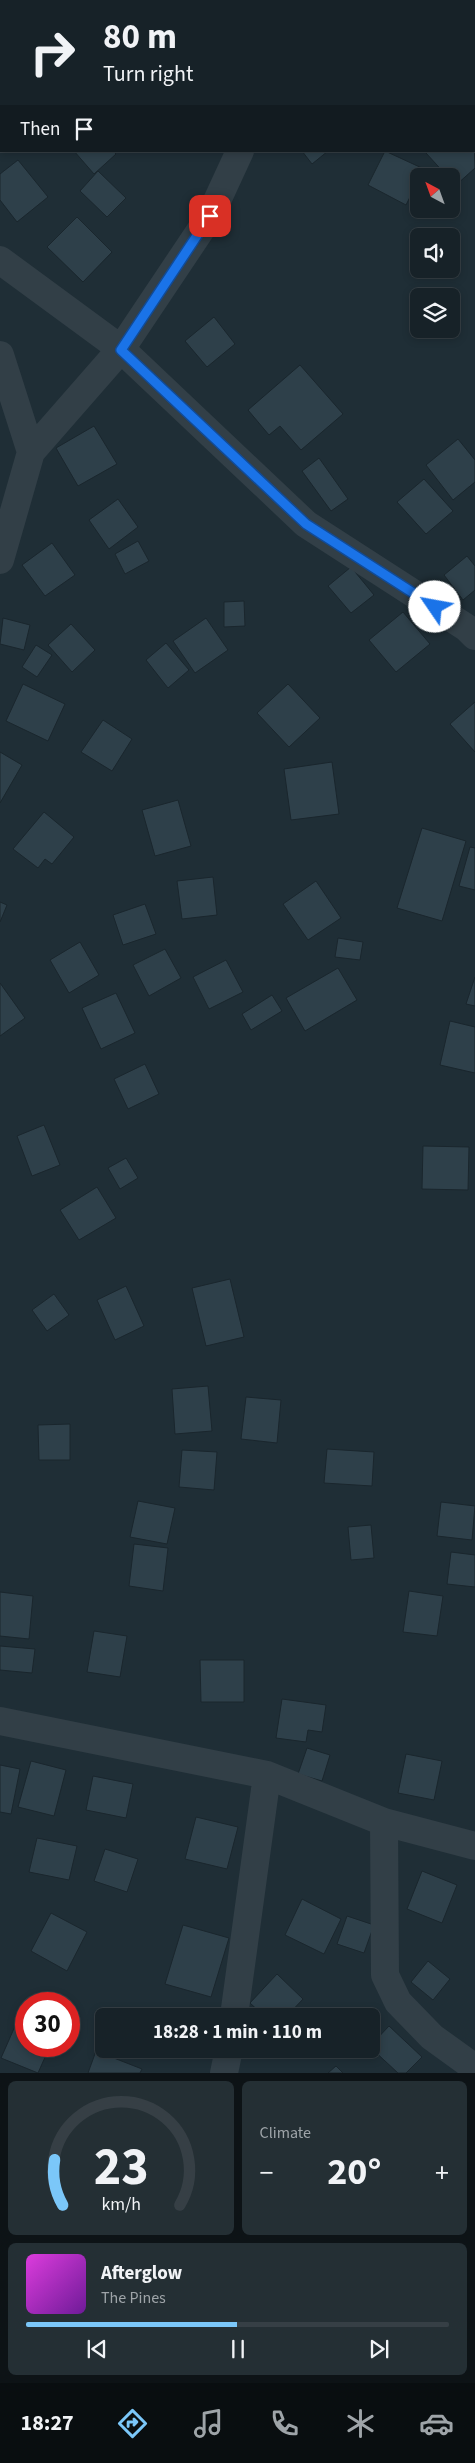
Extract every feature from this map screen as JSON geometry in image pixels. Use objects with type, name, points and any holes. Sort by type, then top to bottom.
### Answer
[{"type":"street","points":[[0,560],[31,452],[121,350],[210,216],[240,152]]},
{"type":"street","points":[[0,260],[121,350],[306,524],[467,628],[475,636]]},
{"type":"street","points":[[0,356],[31,452]]},
{"type":"street","points":[[0,1721],[267,1776],[384,1822],[475,1846]]},
{"type":"street","points":[[235,2008],[267,1776]]},
{"type":"street","points":[[384,1822],[385,1975],[398,2002],[432,2036],[475,2068]]},
{"type":"street","points":[[224,2073],[227,2058]]},
{"type":"building","points":[[75,152],[114,152],[116,154],[94,174]]},
{"type":"building","points":[[303,152],[327,152],[312,164]]},
{"type":"building","points":[[384,152],[422,168],[410,168],[410,197],[406,205],[368,185]]},
{"type":"building","points":[[474,152],[475,168],[460,182],[460,168],[440,168],[426,153]]},
{"type":"building","points":[[18,160],[48,197],[17,222],[0,200],[0,174]]},
{"type":"building","points":[[98,171],[126,198],[107,217],[80,191]]},
{"type":"building","points":[[77,217],[112,252],[83,282],[47,247]]},
{"type":"building","points":[[214,317],[235,344],[207,367],[185,341]]},
{"type":"building","points":[[300,365],[343,414],[301,450],[280,426],[269,435],[248,410]]},
{"type":"building","points":[[94,426],[117,464],[78,486],[56,448]]},
{"type":"building","points":[[458,439],[475,460],[475,482],[453,500],[426,465]]},
{"type":"building","points":[[319,458],[348,499],[331,511],[302,471]]},
{"type":"building","points":[[424,479],[453,511],[426,534],[397,502]]},
{"type":"building","points":[[118,499],[138,527],[109,549],[89,520]]},
{"type":"building","points":[[138,541],[149,561],[125,574],[115,554]]},
{"type":"building","points":[[52,543],[75,575],[45,596],[22,565]]},
{"type":"building","points":[[467,556],[475,566],[475,590],[463,600],[444,575]]},
{"type":"building","points":[[351,567],[374,595],[351,613],[328,586]]},
{"type":"building","points":[[244,601],[245,626],[224,627],[224,602]]},
{"type":"building","points":[[403,612],[430,644],[396,672],[369,640]]},
{"type":"building","points":[[3,618],[30,625],[24,650],[0,644]]},
{"type":"building","points":[[206,618],[228,650],[195,673],[173,641]]},
{"type":"building","points":[[71,624],[95,650],[72,672],[48,645]]},
{"type":"building","points":[[166,643],[189,670],[168,688],[146,660]]},
{"type":"building","points":[[36,645],[52,655],[37,677],[22,667]]},
{"type":"building","points":[[23,684],[65,704],[48,741],[6,721]]},
{"type":"building","points":[[288,684],[320,718],[289,747],[257,713]]},
{"type":"building","points":[[475,702],[475,752],[450,724]]},
{"type":"building","points":[[103,720],[132,739],[112,771],[81,752]]},
{"type":"building","points":[[0,752],[22,765],[0,803]]},
{"type":"building","points":[[332,762],[339,814],[291,820],[284,769]]},
{"type":"building","points":[[178,800],[191,846],[155,856],[142,810]]},
{"type":"building","points":[[44,812],[74,837],[52,864],[45,859],[38,868],[13,849]]},
{"type":"building","points":[[422,828],[466,841],[442,921],[397,908]]},
{"type":"building","points":[[470,847],[475,848],[475,890],[459,886]]},
{"type":"building","points":[[213,877],[217,915],[182,919],[177,881]]},
{"type":"building","points":[[316,881],[341,918],[308,940],[283,904]]},
{"type":"building","points":[[0,902],[7,905],[0,922]]},
{"type":"building","points":[[145,904],[156,934],[123,945],[113,915]]},
{"type":"building","points":[[338,938],[363,942],[360,960],[335,957]]},
{"type":"building","points":[[80,942],[99,975],[69,993],[50,960]]},
{"type":"building","points":[[165,949],[181,978],[149,996],[133,965]]},
{"type":"building","points":[[226,960],[243,992],[209,1009],[193,977]]},
{"type":"building","points":[[338,968],[357,1000],[305,1031],[286,998]]},
{"type":"building","points":[[475,977],[475,1006],[466,1004]]},
{"type":"building","points":[[0,983],[25,1018],[0,1036]]},
{"type":"building","points":[[116,993],[135,1033],[101,1049],[82,1008]]},
{"type":"building","points":[[272,995],[282,1011],[251,1030],[242,1014]]},
{"type":"building","points":[[450,1021],[475,1027],[475,1073],[440,1065]]},
{"type":"building","points":[[145,1064],[159,1094],[128,1109],[114,1079]]},
{"type":"building","points":[[44,1125],[60,1165],[32,1176],[17,1136]]},
{"type":"building","points":[[423,1146],[469,1147],[468,1190],[422,1189]]},
{"type":"building","points":[[126,1158],[138,1178],[120,1189],[108,1168]]},
{"type":"building","points":[[97,1187],[116,1218],[79,1240],[60,1210]]},
{"type":"building","points":[[230,1279],[244,1337],[206,1346],[192,1288]]},
{"type":"building","points":[[126,1286],[144,1326],[115,1340],[97,1300]]},
{"type":"building","points":[[54,1294],[69,1315],[47,1331],[32,1310]]},
{"type":"building","points":[[208,1386],[212,1431],[175,1434],[172,1389]]},
{"type":"building","points":[[246,1397],[281,1400],[277,1443],[241,1439]]},
{"type":"building","points":[[70,1424],[70,1460],[39,1460],[38,1425]]},
{"type":"building","points":[[327,1449],[374,1452],[372,1486],[324,1483]]},
{"type":"building","points":[[182,1450],[217,1452],[214,1490],[179,1487]]},
{"type":"building","points":[[138,1501],[175,1508],[167,1544],[130,1537]]},
{"type":"building","points":[[441,1502],[475,1506],[472,1540],[437,1536]]},
{"type":"building","points":[[371,1525],[374,1558],[351,1560],[348,1527]]},
{"type":"building","points":[[134,1544],[168,1548],[163,1591],[129,1586]]},
{"type":"building","points":[[451,1552],[475,1555],[475,1587],[447,1584]]},
{"type":"building","points":[[409,1591],[443,1596],[437,1636],[403,1632]]},
{"type":"building","points":[[0,1592],[33,1596],[29,1639],[0,1636]]},
{"type":"building","points":[[94,1631],[127,1636],[120,1677],[87,1672]]},
{"type":"building","points":[[0,1646],[35,1649],[32,1673],[0,1670]]},
{"type":"building","points":[[200,1660],[244,1660],[244,1702],[201,1702]]},
{"type":"building","points":[[282,1699],[326,1705],[322,1732],[308,1730],[306,1742],[276,1738]]},
{"type":"building","points":[[307,1748],[330,1755],[322,1781],[298,1774]]},
{"type":"building","points":[[406,1754],[442,1761],[434,1800],[398,1793]]},
{"type":"building","points":[[31,1761],[66,1770],[54,1816],[18,1807]]},
{"type":"building","points":[[0,1765],[20,1769],[11,1814],[0,1812]]},
{"type":"building","points":[[93,1776],[133,1784],[126,1818],[86,1810]]},
{"type":"building","points":[[196,1817],[238,1827],[227,1869],[185,1859]]},
{"type":"building","points":[[37,1838],[77,1846],[69,1880],[29,1872]]},
{"type":"building","points":[[105,1849],[138,1859],[127,1892],[94,1881]]},
{"type":"building","points":[[422,1871],[457,1885],[442,1923],[407,1909]]},
{"type":"building","points":[[302,1899],[341,1919],[324,1954],[285,1935]]},
{"type":"building","points":[[51,1913],[87,1932],[67,1971],[31,1951]]},
{"type":"building","points":[[347,1916],[374,1925],[364,1953],[337,1944]]},
{"type":"building","points":[[183,1925],[229,1938],[211,1997],[165,1984]]},
{"type":"building","points":[[428,1961],[450,1979],[433,2000],[411,1982]]},
{"type":"building","points":[[277,1974],[303,1999],[295,2008],[255,2008],[250,2003]]},
{"type":"building","points":[[15,2026],[15,2057],[45,2057],[38,2073],[1,2058]]},
{"type":"building","points":[[389,2026],[422,2057],[406,2073],[398,2073],[380,2056],[380,2036]]},
{"type":"building","points":[[95,2054],[95,2058],[114,2058],[142,2069],[140,2073],[88,2073]]},
{"type":"building","points":[[336,2066],[343,2073],[328,2073]]},
{"type":"route","points":[[210,216],[121,350],[306,524],[435,607]]}]
